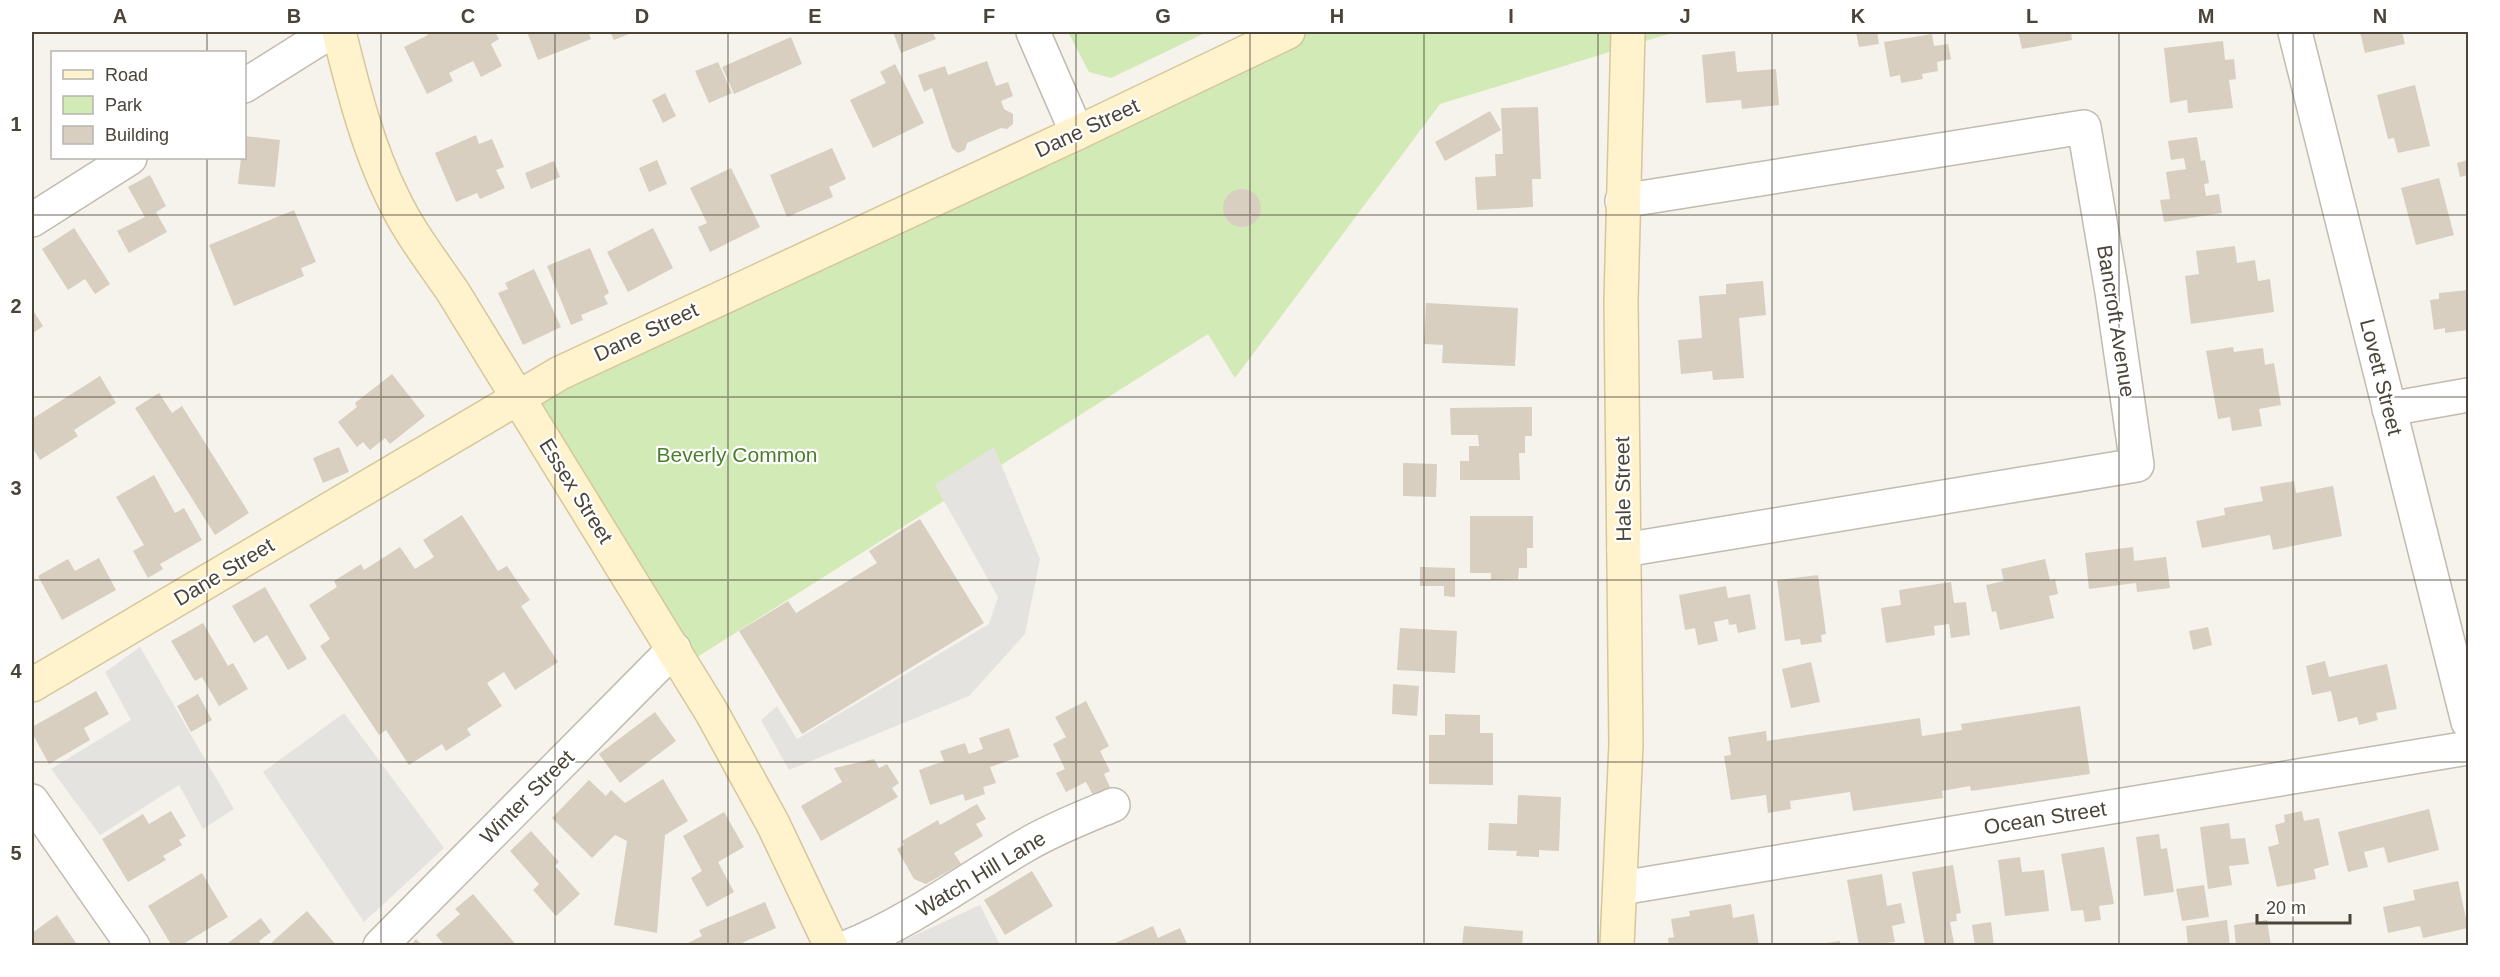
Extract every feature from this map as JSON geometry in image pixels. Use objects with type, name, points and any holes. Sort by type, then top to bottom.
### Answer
[{"type":"main road","name":"Essex Street","points":[[339,32],[359,107],[377,161],[393,198],[411,231],[453,291],[674,649],[743,766],[831,945]]},
{"type":"main road","name":"Dane Street","points":[[32,685],[518,396],[610,349],[1077,134],[1288,32]]},
{"type":"main road","name":"Hale Street","points":[[1617,945],[1626,744],[1621,378],[1622,201],[1628,32]]},
{"type":"street","points":[[246,85],[330,32]]},
{"type":"street","points":[[1032,32],[1077,134]]},
{"type":"street","name":"Lovett Street","points":[[2295,32],[2469,722]]},
{"type":"street","name":"Bancroft Avenue","points":[[1622,201],[2084,127],[2112,292],[2137,465],[1624,550]]},
{"type":"street","points":[[32,220],[128,159]]},
{"type":"street","points":[[2389,409],[2469,395]]},
{"type":"street","name":"Winter Street","points":[[380,945],[674,649]]},
{"type":"street","name":"Ocean Street","points":[[1621,888],[2469,748]]},
{"type":"street","points":[[32,801],[133,945]]},
{"type":"street","name":"Watch Hill Lane","points":[[850,945],[880,933],[925,909],[1028,843],[1113,805]]},
{"type":"green space","points":[[1068,32],[1207,32],[1111,78],[1089,72]]},
{"type":"green space","name":"Beverly Common","points":[[1270,32],[1675,32],[1440,104],[1235,378],[1208,334],[683,666],[531,389]]},
{"type":"shaded area","points":[[994,447],[1040,559],[1025,634],[969,696],[789,770],[761,720],[777,706],[797,739],[989,624],[998,597],[935,485]]},
{"type":"shaded area","points":[[140,647],[234,809],[203,829],[179,785],[100,835],[51,769],[131,720],[105,672]]},
{"type":"shaded area","points":[[344,713],[444,848],[364,922],[263,772]]},
{"type":"shaded area","points":[[980,905],[1000,945],[894,945]]},
{"type":"building","points":[[426,32],[495,32],[499,39],[491,44],[502,66],[481,77],[473,61],[449,73],[453,81],[427,94],[404,47],[428,35]]},
{"type":"building","points":[[527,32],[588,32],[591,39],[538,60]]},
{"type":"building","points":[[610,32],[634,32],[614,40]]},
{"type":"building","points":[[893,32],[932,32],[936,39],[901,53]]},
{"type":"building","points":[[1856,32],[1877,32],[1879,44],[1859,47]]},
{"type":"building","points":[[2018,32],[2071,32],[2072,40],[2022,49]]},
{"type":"building","points":[[2360,32],[2402,32],[2405,44],[2365,53]]},
{"type":"building","points":[[1932,34],[1934,46],[1948,44],[1951,59],[1937,62],[1938,71],[1922,74],[1923,79],[1901,83],[1900,75],[1890,77],[1884,42]]},
{"type":"building","points":[[791,37],[802,64],[734,94],[722,67]]},
{"type":"building","points":[[2223,41],[2225,60],[2234,59],[2236,79],[2229,80],[2233,108],[2188,113],[2187,100],[2170,103],[2164,48]]},
{"type":"building","points":[[1735,51],[1737,72],[1776,69],[1779,105],[1742,109],[1741,100],[1706,103],[1702,55]]},
{"type":"building","points":[[987,61],[996,86],[1008,82],[1013,96],[1001,101],[1004,109],[1013,114],[1013,124],[1007,129],[1001,128],[967,143],[965,150],[958,153],[952,148],[932,88],[924,92],[918,75],[945,66],[948,75]]},
{"type":"building","points":[[718,62],[732,93],[709,103],[695,71]]},
{"type":"building","points":[[895,64],[924,123],[873,148],[850,100],[886,83],[880,72]]},
{"type":"building","points":[[2415,85],[2430,146],[2398,153],[2394,138],[2388,139],[2377,95]]},
{"type":"building","points":[[665,93],[676,116],[663,123],[652,100]]},
{"type":"building","points":[[1538,107],[1541,179],[1532,179],[1533,207],[1477,210],[1475,177],[1496,176],[1495,154],[1503,154],[1501,108]]},
{"type":"building","points":[[1490,111],[1501,130],[1445,161],[1435,142]]},
{"type":"building","points":[[476,135],[479,144],[492,139],[504,167],[496,170],[505,188],[480,199],[477,193],[456,202],[435,153]]},
{"type":"building","points":[[246,136],[280,140],[275,187],[238,184],[241,159],[246,159]]},
{"type":"building","points":[[2197,137],[2201,161],[2205,160],[2209,183],[2204,184],[2206,196],[2219,194],[2222,213],[2164,222],[2160,200],[2170,199],[2166,172],[2186,169],[2184,158],[2171,160],[2168,141]]},
{"type":"building","points":[[832,148],[846,179],[829,187],[833,197],[787,217],[770,175]]},
{"type":"building","points":[[657,160],[667,184],[649,192],[639,168]]},
{"type":"building","points":[[2468,160],[2468,175],[2460,177],[2457,163]]},
{"type":"building","points":[[554,161],[560,177],[531,189],[525,173]]},
{"type":"building","points":[[731,168],[760,227],[710,252],[698,227],[707,223],[690,188]]},
{"type":"building","points":[[150,175],[166,206],[156,212],[167,232],[129,253],[117,231],[145,217],[128,187]]},
{"type":"building","points":[[2439,178],[2454,235],[2416,245],[2401,188]]},
{"type":"building","points":[[1242,189],[1255,195],[1261,208],[1255,221],[1242,227],[1229,221],[1223,208],[1229,195]]},
{"type":"building","points":[[294,210],[316,262],[301,268],[304,276],[234,306],[209,245]]},
{"type":"building","points":[[74,228],[110,284],[95,294],[85,279],[68,290],[42,249]]},
{"type":"building","points":[[653,228],[673,268],[628,292],[607,252]]},
{"type":"building","points":[[2235,246],[2237,263],[2255,260],[2258,281],[2270,279],[2274,312],[2191,324],[2185,276],[2199,274],[2196,251]]},
{"type":"building","points":[[590,248],[609,293],[604,296],[608,304],[581,315],[583,320],[571,325],[547,266]]},
{"type":"building","points":[[534,269],[561,327],[523,345],[498,293],[508,289],[505,283]]},
{"type":"building","points":[[1763,281],[1766,315],[1739,318],[1744,378],[1713,380],[1712,371],[1681,374],[1678,340],[1702,338],[1699,296],[1726,294],[1726,284]]},
{"type":"building","points":[[2468,290],[2468,330],[2445,333],[2445,328],[2434,330],[2430,300],[2439,299],[2439,293]]},
{"type":"building","points":[[1426,303],[1518,308],[1515,366],[1442,363],[1443,345],[1424,344]]},
{"type":"building","points":[[32,309],[43,326],[32,334]]},
{"type":"building","points":[[2233,347],[2234,352],[2263,348],[2265,365],[2274,363],[2281,405],[2259,409],[2262,426],[2232,431],[2230,417],[2218,419],[2206,351]]},
{"type":"building","points":[[392,374],[425,416],[390,444],[385,438],[370,450],[363,442],[357,447],[338,422],[357,407],[355,403]]},
{"type":"building","points":[[100,376],[116,403],[74,430],[78,436],[40,460],[32,447],[32,419]]},
{"type":"building","points":[[159,393],[172,413],[182,406],[249,513],[215,535],[135,408]]},
{"type":"building","points":[[1532,407],[1532,436],[1525,436],[1525,453],[1519,453],[1520,480],[1460,480],[1460,461],[1469,461],[1469,446],[1479,446],[1478,435],[1451,435],[1450,408]]},
{"type":"building","points":[[339,447],[349,472],[323,483],[313,458]]},
{"type":"building","points":[[1403,463],[1437,464],[1436,497],[1403,496]]},
{"type":"building","points":[[154,475],[175,513],[184,508],[202,540],[160,564],[163,569],[148,578],[133,551],[144,545],[116,497]]},
{"type":"building","points":[[2294,481],[2296,493],[2333,486],[2342,536],[2273,550],[2270,535],[2202,548],[2196,521],[2225,515],[2224,508],[2263,501],[2260,487]]},
{"type":"building","points":[[462,515],[498,571],[507,566],[530,600],[521,606],[558,662],[515,690],[504,672],[487,683],[502,706],[467,729],[471,735],[446,751],[442,744],[409,765],[386,730],[379,735],[320,646],[330,639],[309,605],[337,587],[334,581],[361,564],[364,570],[400,547],[415,569],[434,557],[423,540]]},
{"type":"building","points":[[1470,516],[1533,516],[1533,548],[1527,548],[1527,568],[1519,568],[1518,579],[1491,580],[1491,573],[1470,573]]},
{"type":"building","points":[[920,519],[984,623],[802,734],[739,631],[788,601],[796,613],[877,563],[869,551]]},
{"type":"building","points":[[2133,547],[2134,561],[2166,557],[2170,588],[2137,592],[2136,583],[2089,589],[2085,553]]},
{"type":"building","points":[[99,558],[116,590],[62,620],[38,576],[68,559],[75,571]]},
{"type":"building","points":[[2045,559],[2050,581],[2055,579],[2058,594],[2049,596],[2054,618],[2000,630],[1996,611],[1992,612],[1986,585],[2004,581],[2001,569]]},
{"type":"building","points":[[1420,567],[1455,568],[1455,597],[1444,596],[1444,586],[1420,586]]},
{"type":"building","points":[[1818,575],[1826,634],[1821,635],[1822,642],[1801,645],[1800,639],[1785,641],[1777,580]]},
{"type":"building","points":[[1951,582],[1954,603],[1966,602],[1970,635],[1951,638],[1949,624],[1934,626],[1935,635],[1886,643],[1881,608],[1901,605],[1899,590]]},
{"type":"building","points":[[1726,586],[1728,598],[1750,594],[1756,629],[1738,633],[1736,624],[1729,625],[1728,619],[1714,622],[1718,641],[1698,645],[1695,628],[1685,630],[1679,595]]},
{"type":"building","points":[[265,587],[307,659],[288,670],[267,635],[254,643],[232,606]]},
{"type":"building","points":[[203,623],[228,666],[233,663],[248,689],[219,706],[202,677],[195,681],[171,641]]},
{"type":"building","points":[[2208,627],[2212,645],[2193,650],[2189,631]]},
{"type":"building","points":[[1400,628],[1457,631],[1455,673],[1397,670]]},
{"type":"building","points":[[2325,661],[2329,677],[2387,664],[2397,709],[2376,713],[2378,720],[2359,725],[2357,717],[2338,722],[2331,691],[2312,695],[2306,666]]},
{"type":"building","points":[[1811,662],[1820,702],[1791,708],[1782,669]]},
{"type":"building","points":[[1393,684],[1419,686],[1417,716],[1392,714]]},
{"type":"building","points":[[96,691],[109,714],[84,728],[90,740],[49,764],[32,733],[32,727]]},
{"type":"building","points":[[198,694],[212,720],[191,732],[177,706]]},
{"type":"building","points":[[1086,701],[1109,746],[1100,751],[1110,771],[1104,774],[1110,787],[1093,795],[1086,782],[1066,792],[1056,773],[1065,769],[1053,744],[1066,737],[1055,717]]},
{"type":"building","points":[[2080,706],[2090,774],[1971,791],[1970,786],[1942,791],[1943,798],[1853,811],[1850,792],[1790,801],[1791,809],[1768,813],[1766,795],[1731,800],[1724,756],[1731,755],[1728,737],[1766,731],[1767,741],[1920,718],[1922,736],[1962,730],[1961,724]]},
{"type":"building","points":[[655,712],[676,741],[620,783],[599,754]]},
{"type":"building","points":[[1445,714],[1480,715],[1480,733],[1493,733],[1493,785],[1429,784],[1429,735],[1445,735]]},
{"type":"building","points":[[1009,728],[1019,757],[990,767],[996,783],[983,787],[985,794],[965,801],[963,794],[930,805],[919,770],[944,761],[940,751],[965,743],[969,754],[983,749],[979,738]]},
{"type":"building","points":[[874,759],[879,768],[887,764],[899,783],[892,788],[898,797],[821,841],[801,806],[842,782],[834,768]]},
{"type":"building","points":[[663,779],[688,821],[665,835],[657,933],[614,925],[627,841],[615,835],[592,858],[552,818],[589,780],[606,796],[611,790],[625,803]]},
{"type":"building","points":[[1518,795],[1561,797],[1559,851],[1539,850],[1539,857],[1516,856],[1517,851],[1488,850],[1489,823],[1517,824]]},
{"type":"building","points":[[977,804],[986,819],[976,824],[983,836],[954,853],[961,864],[926,884],[914,879],[897,849],[904,845],[902,841],[938,820],[940,825]]},
{"type":"building","points":[[2429,809],[2439,850],[2388,863],[2384,847],[2364,852],[2368,867],[2348,872],[2338,832]]},
{"type":"building","points":[[171,811],[186,836],[179,840],[182,845],[163,856],[166,860],[128,882],[102,839],[143,814],[149,824]]},
{"type":"building","points":[[2302,811],[2304,821],[2319,818],[2329,865],[2314,869],[2316,879],[2277,887],[2268,847],[2279,844],[2275,825],[2285,822],[2284,815]]},
{"type":"building","points":[[724,812],[744,847],[718,862],[734,892],[707,907],[691,878],[702,871],[683,836]]},
{"type":"building","points":[[2229,823],[2231,839],[2245,838],[2249,864],[2229,866],[2232,885],[2208,889],[2200,827]]},
{"type":"building","points":[[531,831],[559,862],[555,866],[580,894],[556,916],[533,890],[539,884],[510,851]]},
{"type":"building","points":[[2159,834],[2161,849],[2167,848],[2174,892],[2144,896],[2136,837]]},
{"type":"building","points":[[2104,847],[2114,904],[2099,906],[2101,920],[2085,922],[2083,910],[2071,911],[2061,854]]},
{"type":"building","points":[[2020,857],[2022,872],[2044,870],[2049,911],[2005,916],[1998,860]]},
{"type":"building","points":[[1953,865],[1961,913],[1956,914],[1957,921],[1950,922],[1954,943],[1925,946],[1912,872]]},
{"type":"building","points":[[1032,871],[1053,906],[1005,935],[984,900]]},
{"type":"building","points":[[202,873],[228,917],[180,946],[172,946],[148,906]]},
{"type":"building","points":[[1882,874],[1887,906],[1901,903],[1905,923],[1892,926],[1895,942],[1859,946],[1847,880]]},
{"type":"building","points":[[2458,881],[2468,928],[2423,938],[2420,926],[2388,933],[2383,907],[2415,900],[2413,890]]},
{"type":"building","points":[[2204,885],[2209,917],[2182,921],[2176,889]]},
{"type":"building","points":[[473,894],[517,946],[445,946],[436,935],[460,914],[455,909]]},
{"type":"building","points":[[765,902],[776,928],[735,946],[682,946],[702,936],[699,930]]},
{"type":"building","points":[[1731,904],[1733,918],[1754,914],[1759,946],[1669,946],[1668,938],[1674,937],[1671,919],[1690,916],[1689,911]]},
{"type":"building","points":[[307,911],[337,946],[275,946],[272,942]]},
{"type":"building","points":[[57,915],[78,946],[32,946],[32,933]]},
{"type":"building","points":[[261,918],[271,932],[259,941],[262,946],[224,946]]},
{"type":"building","points":[[2227,920],[2230,946],[2188,946],[2186,926]]},
{"type":"building","points":[[2267,920],[2271,946],[2236,946],[2234,925]]},
{"type":"building","points":[[1991,922],[1994,946],[1975,946],[1972,925]]},
{"type":"building","points":[[1153,926],[1158,938],[1180,928],[1188,946],[1109,946]]},
{"type":"building","points":[[1464,926],[1523,931],[1522,946],[1462,946]]},
{"type":"building","points":[[416,939],[423,946],[410,946]]},
{"type":"building","points":[[1840,941],[1841,946],[1820,946],[1820,944]]}]
